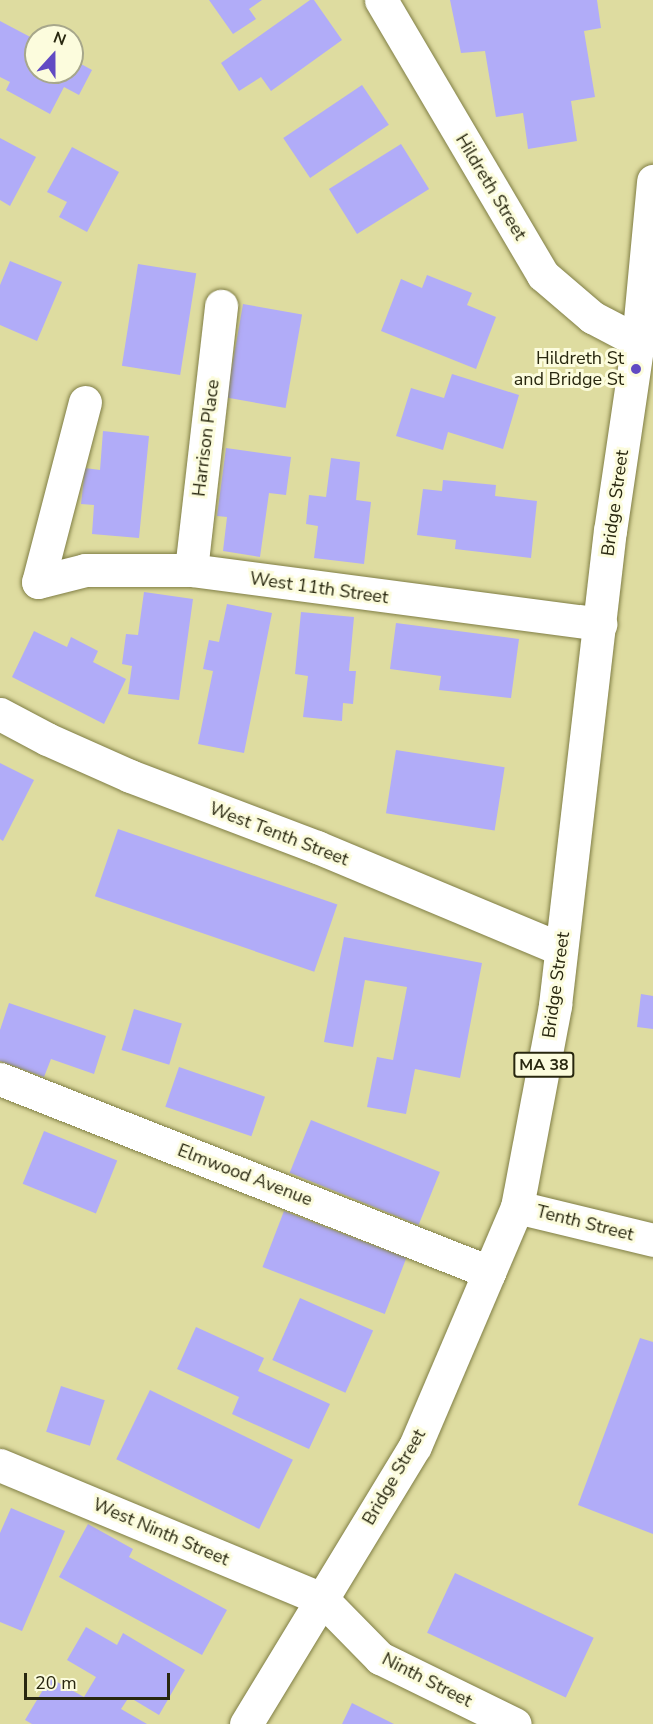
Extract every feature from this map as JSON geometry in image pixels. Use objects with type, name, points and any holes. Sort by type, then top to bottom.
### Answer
[{"type":"street","name":"Hildreth Street","points":[[381,0],[543,275],[592,317],[645,343]]},
{"type":"street","name":"Bridge Street","points":[[246,1724],[415,1446],[517,1207],[555,1005],[610,531],[645,343],[653,181]]},
{"type":"street","name":"Harrison Place","points":[[191,570],[221,306]]},
{"type":"street","name":"West 11th Street","points":[[85,402],[38,582],[85,570],[191,570],[600,624]]},
{"type":"street","name":"West Tenth Street","points":[[0,714],[47,739],[130,776],[317,848],[561,949]]},
{"type":"street","name":"Elmwood Avenue","points":[[0,1079],[489,1272]]},
{"type":"street","name":"Tenth Street","points":[[517,1207],[653,1240]]},
{"type":"street","name":"West Ninth Street","points":[[0,1465],[322,1599]]},
{"type":"street","name":"Ninth Street","points":[[322,1599],[380,1658],[514,1724]]},
{"type":"building","points":[[209,0],[262,0],[249,9],[256,19],[233,34]]},
{"type":"building","points":[[310,0],[314,0],[342,40],[271,91],[261,77],[239,91],[221,63]]},
{"type":"building","points":[[450,0],[597,0],[601,28],[584,31],[595,97],[571,101],[577,141],[528,149],[523,113],[496,117],[485,51],[461,53]]},
{"type":"building","points":[[0,21],[24,34],[24,84],[84,84],[84,66],[92,70],[79,95],[64,87],[50,114],[6,90],[10,82],[0,77]]},
{"type":"building","points":[[362,85],[389,125],[310,178],[283,138]]},
{"type":"building","points":[[0,138],[36,157],[10,206],[0,200]]},
{"type":"building","points":[[401,144],[429,189],[357,234],[329,189]]},
{"type":"building","points":[[72,147],[119,172],[87,232],[59,217],[67,202],[47,192]]},
{"type":"building","points":[[10,261],[62,282],[37,341],[0,325],[0,285]]},
{"type":"building","points":[[138,264],[196,273],[180,375],[122,366]]},
{"type":"building","points":[[427,275],[472,293],[467,305],[496,317],[476,369],[381,331],[401,279],[422,288]]},
{"type":"building","points":[[243,304],[302,314],[286,408],[227,398]]},
{"type":"building","points":[[452,374],[519,395],[503,449],[448,432],[443,450],[396,436],[411,388],[444,398]]},
{"type":"building","points":[[103,431],[149,436],[139,538],[92,534],[94,505],[81,504],[85,468],[100,470]]},
{"type":"building","points":[[226,448],[291,457],[286,495],[269,493],[260,557],[223,551],[227,517],[217,516]]},
{"type":"building","points":[[331,458],[360,462],[356,500],[371,502],[364,564],[314,558],[318,526],[306,524],[309,495],[326,497]]},
{"type":"building","points":[[443,480],[496,485],[495,496],[537,501],[531,558],[455,549],[456,540],[417,535],[423,489],[442,491]]},
{"type":"building","points":[[144,592],[193,599],[179,700],[128,694],[132,666],[122,664],[126,634],[138,635]]},
{"type":"building","points":[[227,604],[272,613],[244,753],[198,744],[213,671],[203,669],[209,640],[219,642]]},
{"type":"building","points":[[301,612],[354,617],[349,671],[356,671],[353,704],[343,703],[342,721],[303,717],[308,676],[295,674]]},
{"type":"building","points":[[396,623],[519,639],[511,698],[439,690],[441,676],[390,669]]},
{"type":"building","points":[[34,631],[67,647],[71,637],[98,651],[93,662],[126,679],[104,724],[12,677]]},
{"type":"building","points":[[396,750],[505,767],[495,830],[386,813]]},
{"type":"building","points":[[0,763],[34,780],[3,841],[0,839]]},
{"type":"building","points":[[118,829],[337,905],[314,972],[95,896]]},
{"type":"building","points":[[344,937],[482,963],[460,1078],[415,1069],[406,1114],[367,1107],[377,1057],[393,1060],[407,987],[365,980],[353,1047],[324,1042]]},
{"type":"building","points":[[641,994],[653,996],[653,1029],[637,1027]]},
{"type":"building","points":[[9,1003],[106,1036],[94,1074],[51,1059],[44,1077],[0,1061],[0,1030]]},
{"type":"building","points":[[134,1009],[182,1024],[169,1065],[121,1050]]},
{"type":"building","points":[[179,1067],[265,1097],[251,1136],[165,1107]]},
{"type":"building","points":[[311,1120],[440,1172],[419,1225],[290,1173]]},
{"type":"building","points":[[44,1131],[117,1161],[96,1213],[23,1184]]},
{"type":"building","points":[[284,1211],[406,1258],[385,1314],[262,1267]]},
{"type":"building","points":[[300,1298],[373,1331],[345,1393],[272,1360]]},
{"type":"building","points":[[196,1327],[264,1358],[258,1371],[330,1404],[309,1449],[232,1414],[239,1397],[177,1369]]},
{"type":"building","points":[[640,1338],[653,1342],[653,1534],[578,1505]]},
{"type":"building","points":[[61,1386],[105,1400],[90,1446],[46,1432]]},
{"type":"building","points":[[150,1390],[293,1460],[259,1529],[116,1459]]},
{"type":"building","points":[[11,1508],[65,1531],[22,1631],[0,1622],[0,1533]]},
{"type":"building","points":[[88,1524],[133,1549],[129,1557],[227,1610],[202,1655],[59,1577]]},
{"type":"building","points":[[455,1573],[594,1638],[566,1697],[427,1633]]},
{"type":"building","points":[[86,1627],[117,1645],[123,1633],[185,1670],[159,1715],[129,1697],[121,1709],[147,1724],[32,1724],[25,1720],[50,1678],[84,1697],[96,1677],[67,1660]]},
{"type":"building","points":[[352,1703],[394,1724],[342,1724]]},
{"type":"place","name":"Hildreth St and Bridge St","points":[[636,369]]}]
